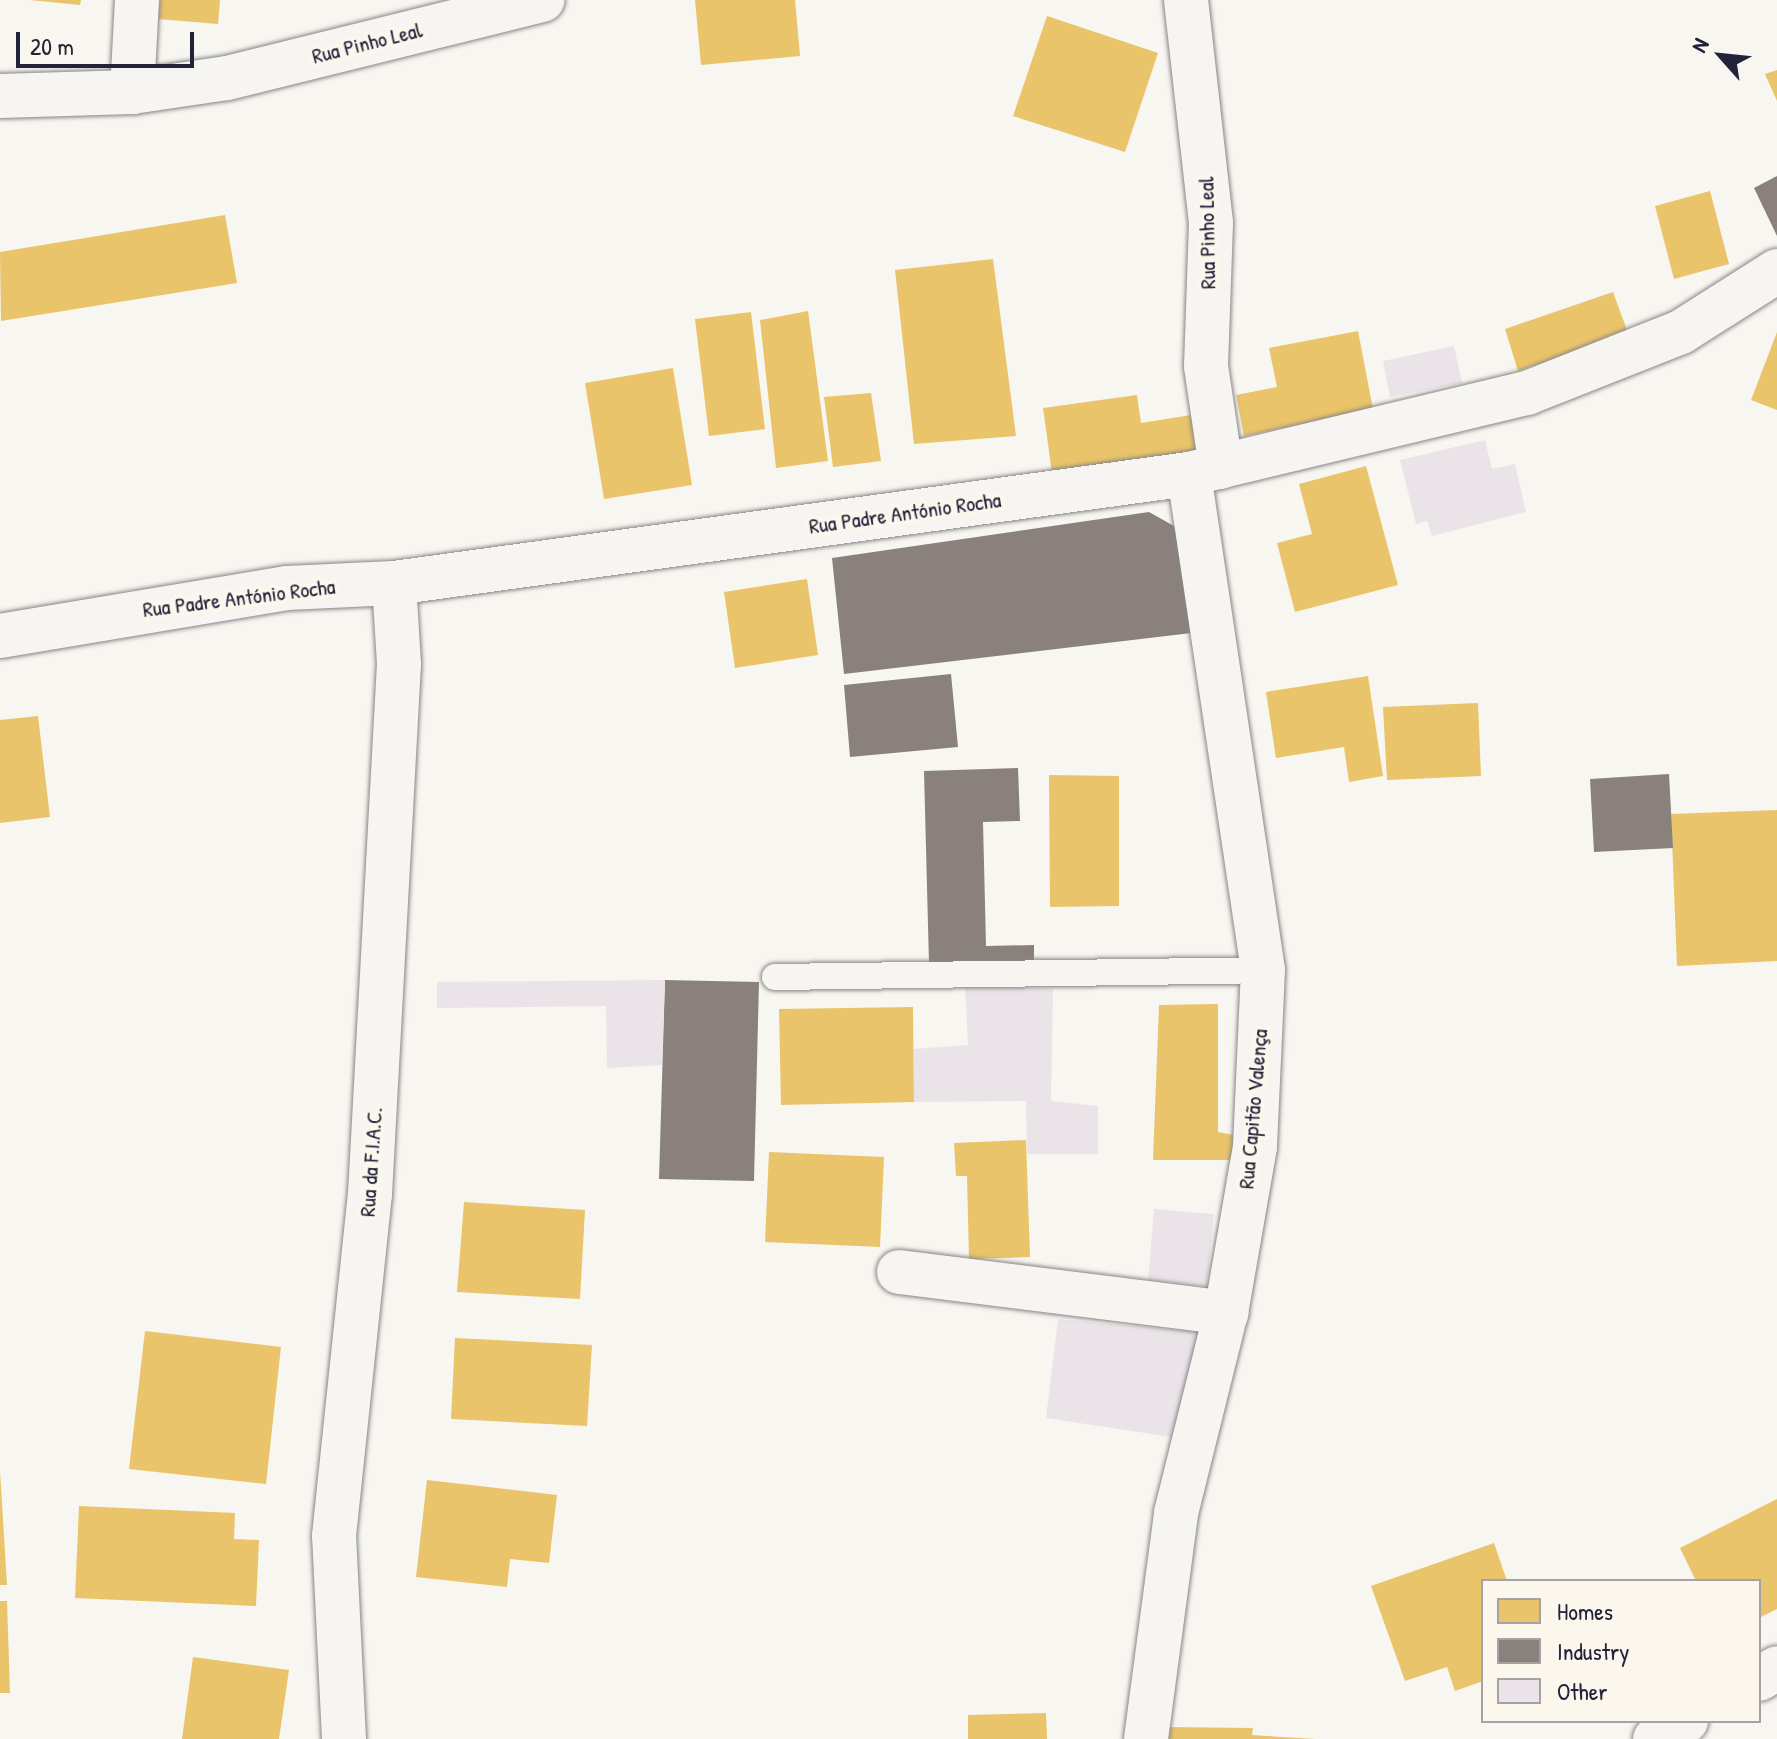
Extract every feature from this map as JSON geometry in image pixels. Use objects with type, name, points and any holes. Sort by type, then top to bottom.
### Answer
[{"type":"street","points":[[132,92],[137,0]]},
{"type":"street","name":"Rua Pinho Leal","points":[[0,96],[132,92],[227,78],[542,0]]},
{"type":"street","name":"Rua Pinho Leal","points":[[1186,0],[1211,223],[1205,471]]},
{"type":"street","name":"Rua Padre António Rocha","points":[[0,636],[287,588],[394,583],[1205,471],[1527,393],[1681,332],[1777,271]]},
{"type":"street","name":"Rua Capitão Valença","points":[[1146,1739],[1176,1513],[1226,1313],[1255,1146],[1263,970],[1205,471]]},
{"type":"street","name":"Rua da F.I.A.C.","points":[[344,1739],[334,1536],[370,1194],[399,664],[394,583]]},
{"type":"street","points":[[899,1272],[1226,1313]]},
{"type":"street","points":[[1655,1739],[1683,1723]]},
{"type":"lane","points":[[775,977],[1263,970]]},
{"type":"building: Homes","points":[[30,0],[81,0],[80,5]]},
{"type":"building: Homes","points":[[160,0],[220,0],[218,24],[158,19]]},
{"type":"building: Homes","points":[[695,0],[795,0],[800,56],[701,65]]},
{"type":"building: Homes","points":[[1047,16],[1158,53],[1125,152],[1013,116]]},
{"type":"building: Homes","points":[[1777,70],[1777,101],[1765,74]]},
{"type":"building: Homes","points":[[1710,191],[1729,264],[1674,279],[1655,206]]},
{"type":"building: Homes","points":[[225,215],[237,283],[1,321],[0,252]]},
{"type":"building: Homes","points":[[993,259],[1016,436],[914,444],[895,270]]},
{"type":"building: Homes","points":[[1613,292],[1628,333],[1518,371],[1505,329]]},
{"type":"building: Homes","points":[[808,311],[828,461],[776,468],[760,320]]},
{"type":"building: Homes","points":[[751,312],[765,429],[709,436],[695,319]]},
{"type":"building: Homes","points":[[1358,331],[1373,409],[1244,436],[1236,395],[1277,387],[1269,348]]},
{"type":"building: Homes","points":[[1777,332],[1777,410],[1751,400]]},
{"type":"building: Homes","points":[[673,368],[692,485],[604,499],[585,383]]},
{"type":"building: Homes","points":[[871,393],[881,461],[833,467],[824,397]]},
{"type":"building: Homes","points":[[1137,395],[1141,423],[1191,415],[1196,452],[1052,473],[1043,408]]},
{"type":"building: Homes","points":[[1366,466],[1398,585],[1295,612],[1277,543],[1312,534],[1299,484]]},
{"type":"building: Homes","points":[[807,579],[818,655],[735,668],[724,592]]},
{"type":"building: Homes","points":[[1368,676],[1383,776],[1349,782],[1344,747],[1276,758],[1266,692]]},
{"type":"building: Homes","points":[[1478,703],[1481,776],[1387,780],[1383,707]]},
{"type":"building: Homes","points":[[38,716],[50,817],[0,823],[0,720]]},
{"type":"building: Homes","points":[[1049,775],[1119,776],[1119,906],[1050,907]]},
{"type":"building: Homes","points":[[1777,810],[1777,961],[1677,966],[1671,814]]},
{"type":"building: Homes","points":[[1218,1004],[1218,1132],[1234,1135],[1233,1160],[1153,1160],[1159,1005]]},
{"type":"building: Homes","points":[[913,1007],[914,1102],[781,1105],[779,1009]]},
{"type":"building: Homes","points":[[1026,1140],[1030,1257],[969,1259],[967,1176],[956,1176],[954,1143]]},
{"type":"building: Homes","points":[[769,1152],[884,1157],[880,1247],[765,1242]]},
{"type":"building: Homes","points":[[464,1202],[585,1210],[580,1299],[457,1292]]},
{"type":"building: Homes","points":[[145,1331],[281,1347],[266,1484],[129,1469]]},
{"type":"building: Homes","points":[[455,1338],[592,1345],[587,1426],[451,1419]]},
{"type":"building: Homes","points":[[0,1471],[7,1585],[0,1585]]},
{"type":"building: Homes","points":[[427,1480],[557,1495],[549,1563],[510,1559],[507,1587],[416,1577]]},
{"type":"building: Homes","points":[[1777,1499],[1777,1609],[1761,1617],[1761,1579],[1695,1579],[1680,1548]]},
{"type":"building: Homes","points":[[79,1506],[235,1513],[234,1539],[259,1540],[256,1606],[75,1598]]},
{"type":"building: Homes","points":[[1494,1543],[1506,1579],[1481,1579],[1481,1682],[1455,1691],[1447,1667],[1405,1681],[1371,1586]]},
{"type":"building: Homes","points":[[0,1601],[7,1601],[10,1693],[0,1693]]},
{"type":"building: Homes","points":[[193,1657],[289,1670],[279,1739],[182,1739]]},
{"type":"building: Homes","points":[[1046,1713],[1047,1739],[968,1739],[968,1715]]},
{"type":"building: Homes","points":[[1167,1727],[1253,1728],[1252,1735],[1316,1739],[1167,1739]]},
{"type":"building: Industry","points":[[1777,176],[1777,236],[1754,188]]},
{"type":"building: Industry","points":[[1149,512],[1174,526],[1189,551],[1200,632],[844,674],[832,558]]},
{"type":"building: Industry","points":[[951,674],[958,747],[850,757],[844,685]]},
{"type":"building: Industry","points":[[1018,768],[1020,821],[983,822],[986,946],[1034,945],[1034,961],[929,964],[924,771]]},
{"type":"building: Industry","points":[[1669,774],[1673,848],[1594,852],[1590,779]]},
{"type":"building: Industry","points":[[665,980],[759,982],[754,1181],[659,1179]]},
{"type":"building: Other","points":[[1454,346],[1462,383],[1390,397],[1383,361]]},
{"type":"building: Other","points":[[1485,440],[1492,469],[1515,464],[1526,512],[1432,536],[1427,521],[1416,524],[1400,460]]},
{"type":"building: Other","points":[[665,980],[662,1065],[607,1068],[606,1006],[437,1008],[437,982]]},
{"type":"building: Other","points":[[965,985],[1053,989],[1051,1101],[1098,1106],[1098,1154],[1027,1154],[1026,1101],[914,1102],[914,1049],[968,1045]]},
{"type":"building: Other","points":[[1154,1209],[1214,1214],[1207,1286],[1148,1280]]},
{"type":"building: Other","points":[[1058,1319],[1198,1332],[1178,1438],[1046,1418]]}]
